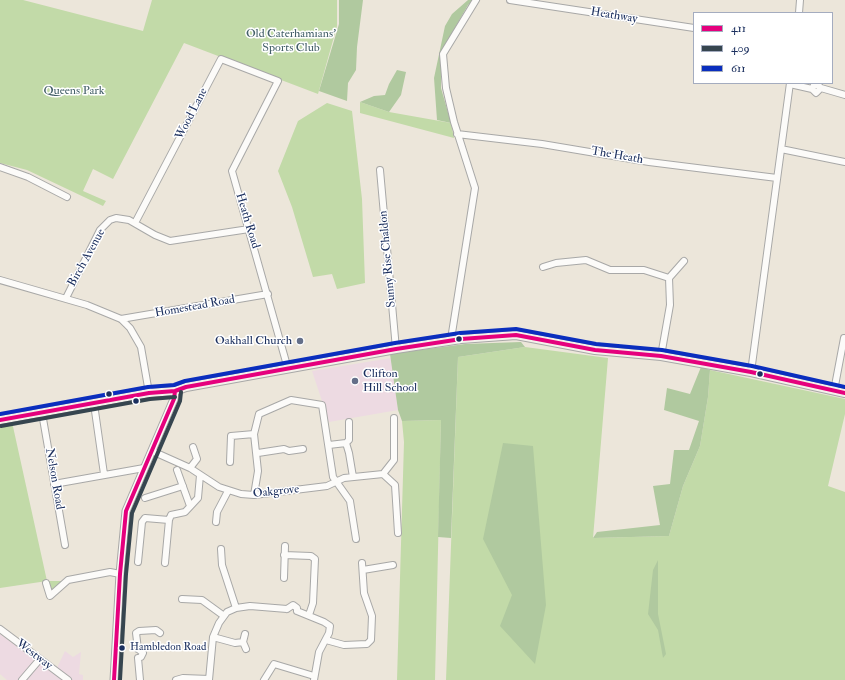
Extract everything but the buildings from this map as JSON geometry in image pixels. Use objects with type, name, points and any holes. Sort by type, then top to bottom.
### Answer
[{"type":"main road","points":[[0,420],[149,393],[174,392],[186,387],[396,349],[453,340],[516,335],[594,350],[661,356],[751,372],[845,393]]},
{"type":"street","points":[[453,340],[452,333],[474,188],[457,134],[446,88],[444,54],[476,0]]},
{"type":"street","name":"Heathway","points":[[510,0],[693,28]]},
{"type":"street","points":[[799,12],[800,0]]},
{"type":"street","name":"Wood Lane","points":[[135,223],[220,59],[278,81]]},
{"type":"street","name":"Heath Road","points":[[278,81],[232,171],[288,369]]},
{"type":"street","points":[[751,372],[790,84],[812,89],[816,93],[820,88],[845,95]]},
{"type":"street","name":"The Heath","points":[[457,134],[542,144],[649,162],[777,178]]},
{"type":"street","points":[[781,149],[845,162]]},
{"type":"street","points":[[0,167],[28,177],[67,196]]},
{"type":"street","name":"Sunny Rise Chaldon","points":[[380,170],[396,349]]},
{"type":"street","name":"Birch Avenue","points":[[66,298],[85,257],[104,226],[110,220],[121,218],[135,223],[155,235],[170,240],[249,229]]},
{"type":"street","points":[[543,267],[567,261],[586,260],[610,270],[648,271],[669,278]]},
{"type":"street","points":[[661,356],[670,305],[669,278],[684,261]]},
{"type":"street","points":[[0,280],[66,298],[121,319],[130,328],[141,347],[149,393]]},
{"type":"street","name":"Homestead Road","points":[[121,319],[268,294]]},
{"type":"street","points":[[834,390],[844,338]]},
{"type":"street","points":[[114,680],[120,574],[126,511],[174,399],[174,392]]},
{"type":"street","points":[[254,495],[258,471],[258,453],[254,444],[254,434],[259,414],[292,400],[322,405],[333,477],[350,501],[356,539]]},
{"type":"street","points":[[94,404],[104,474]]},
{"type":"street","name":"Nelson Road","points":[[42,413],[65,545]]},
{"type":"street","points":[[394,418],[394,460],[383,474],[394,485],[398,533]]},
{"type":"street","points":[[349,422],[350,436],[346,443],[353,477]]},
{"type":"street","points":[[230,462],[231,436],[254,434]]},
{"type":"street","points":[[329,445],[346,443]]},
{"type":"street","points":[[190,468],[197,459],[193,447]]},
{"type":"street","points":[[258,453],[284,449],[289,451],[303,449]]},
{"type":"street","name":"Oakgrove","points":[[152,450],[190,468],[228,491],[254,495],[328,486],[336,481],[353,477],[383,474]]},
{"type":"street","points":[[54,484],[144,468]]},
{"type":"street","points":[[177,470],[190,506]]},
{"type":"street","points":[[165,563],[169,520],[171,516],[185,512],[198,498],[200,475]]},
{"type":"street","points":[[145,498],[183,486]]},
{"type":"street","points":[[216,522],[216,512],[228,491]]},
{"type":"street","points":[[138,562],[141,525],[145,518],[169,520]]},
{"type":"street","points":[[284,578],[285,546]]},
{"type":"street","points":[[221,549],[222,565],[236,608]]},
{"type":"street","points":[[284,555],[311,556],[315,559],[314,591],[309,615]]},
{"type":"street","points":[[326,640],[344,645],[366,644],[371,640],[372,616],[364,593],[362,563]]},
{"type":"street","points":[[363,570],[393,565]]},
{"type":"street","points":[[46,583],[50,598],[68,580],[110,572],[120,574]]},
{"type":"street","points":[[182,599],[191,596],[206,602],[224,616]]},
{"type":"street","points":[[176,680],[183,678],[209,679],[213,637],[224,616],[236,608],[266,606],[288,609],[289,613],[292,614],[297,611],[309,615],[330,626],[326,640],[319,652],[314,678],[274,664],[264,680]]},
{"type":"street","name":"Westway","points":[[0,629],[68,680]]},
{"type":"street","points":[[140,680],[138,658],[141,657],[143,653],[138,649],[136,633],[139,630],[156,630],[160,633]]},
{"type":"street","points":[[245,634],[243,642],[246,649]]},
{"type":"street","points":[[213,637],[235,643],[243,642]]},
{"type":"street","points":[[22,680],[40,659]]},
{"type":"shaded area","name":"Clifton Hill School","points":[[391,358],[398,410],[329,422],[312,371]]},
{"type":"shaded area","points":[[0,634],[54,674],[65,651],[73,657],[81,652],[79,674],[83,675],[83,680],[7,680],[0,674]]},
{"type":"green space","name":"Queens Park","points":[[0,0],[23,0],[143,31],[152,0],[337,0],[337,26],[318,94],[184,43],[113,179],[93,169],[83,191],[106,201],[103,206],[27,170],[0,163]]},
{"type":"green space","points":[[339,0],[363,0],[357,47],[356,70],[348,83],[347,101],[319,91],[339,24]]},
{"type":"green space","points":[[468,0],[474,0],[468,5],[444,47],[441,63],[441,88],[451,123],[437,120],[434,78],[445,26],[452,14]]},
{"type":"green space","points":[[397,70],[406,72],[401,95],[389,112],[360,102],[374,96],[385,95]]},
{"type":"green space","points":[[360,102],[389,112],[451,123],[454,138],[360,113]]},
{"type":"green space","points":[[327,103],[352,111],[362,199],[365,283],[337,289],[332,274],[313,277],[292,207],[278,171],[298,121]]},
{"type":"green space","points":[[521,342],[525,347],[458,357],[451,538],[438,537],[441,420],[402,421],[398,410],[390,354],[465,344]]},
{"type":"green space","points":[[525,347],[608,358],[593,538],[669,536],[683,486],[700,446],[708,397],[710,370],[845,399],[845,414],[828,486],[845,492],[845,680],[446,680],[458,357]]},
{"type":"green space","points":[[701,367],[710,370],[708,397],[700,446],[683,486],[669,536],[593,538],[597,532],[660,525],[653,486],[670,484],[674,450],[689,450],[699,421],[664,410],[667,388],[690,394]]},
{"type":"green space","points":[[441,420],[435,680],[397,680],[404,442],[402,421]]},
{"type":"green space","points":[[12,422],[47,581],[0,588],[0,424]]},
{"type":"green space","points":[[503,443],[533,446],[546,605],[535,664],[500,626],[512,595],[483,539]]},
{"type":"green space","points":[[658,560],[658,614],[666,654],[663,658],[658,630],[648,614],[653,570]]},
{"type":"green space","points":[[47,581],[64,581],[52,592]]},
{"type":"transit line","name":"611","points":[[0,414],[148,387],[174,385],[185,381],[395,343],[460,333],[516,329],[596,344],[662,350],[752,366],[845,387]]},
{"type":"transit line","name":"411","points":[[0,420],[149,393],[175,391],[186,387],[396,349],[461,339],[516,335],[595,350],[661,356],[751,372],[845,393]]},
{"type":"transit line","name":"411","points":[[114,680],[120,574],[126,511],[174,399],[175,391]]},
{"type":"transit line","name":"409","points":[[120,680],[126,574],[132,513],[180,401],[181,392]]},
{"type":"transit line","name":"409","points":[[1,426],[150,399],[175,397]]},
{"type":"place","name":"Oakhall Church","points":[[300,341]]},
{"type":"place","name":"Clifton Hill School","points":[[355,381]]},
{"type":"place","name":"Hambledon Road","points":[[122,648]]},
{"type":"park label","name":"Old Caterhamians' Sports Club","points":[[291,41]]}]
